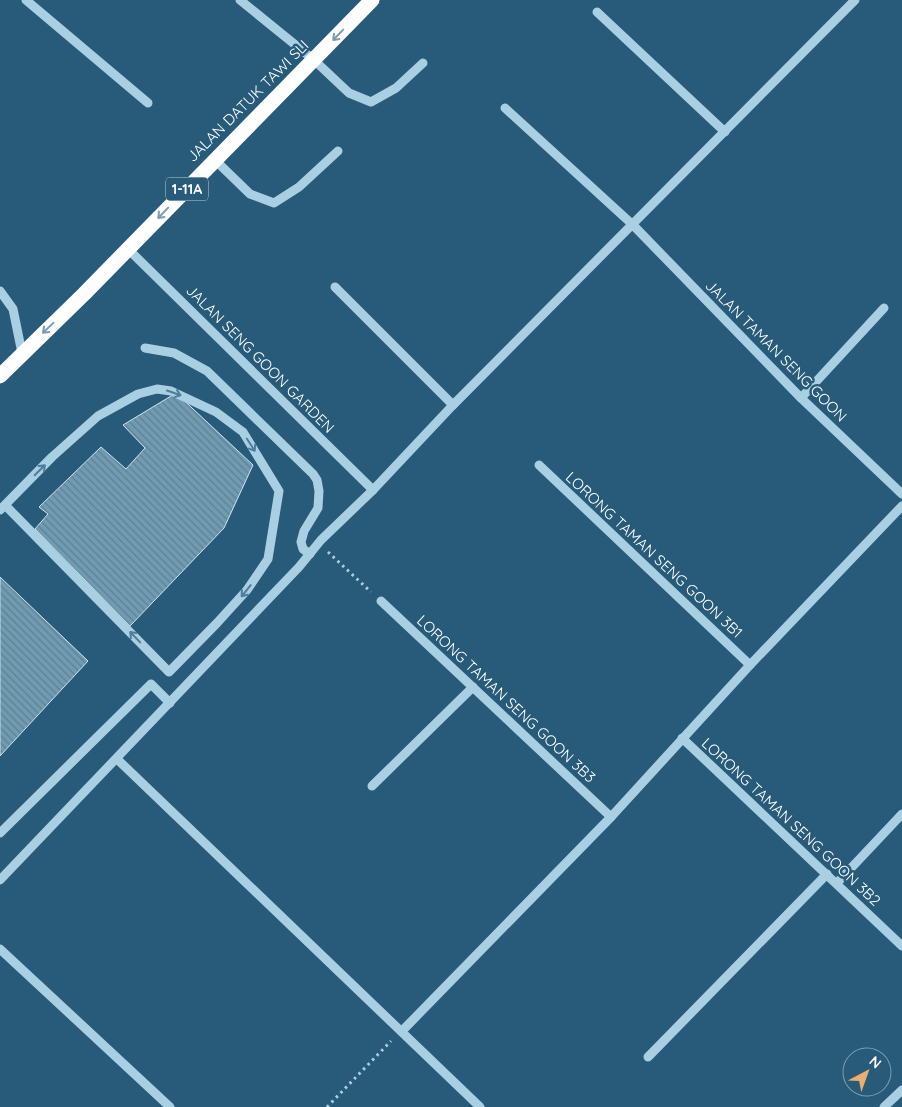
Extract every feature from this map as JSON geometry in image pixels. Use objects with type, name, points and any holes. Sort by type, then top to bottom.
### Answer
[{"type":"highway","name":"JALAN DATUK TAWI SLI","points":[[0,376],[372,0]]},
{"type":"street","points":[[26,0],[148,103]]},
{"type":"street","points":[[240,0],[314,60],[349,93],[372,102],[396,88],[423,63]]},
{"type":"street","points":[[0,880],[453,405],[855,0]]},
{"type":"street","points":[[597,12],[725,132]]},
{"type":"street","name":"JALAN TAMAN SENG GOON","points":[[505,108],[632,225],[801,398],[902,494]]},
{"type":"street","points":[[215,160],[250,194],[274,203],[299,187],[338,151]]},
{"type":"street","name":"JALAN SENG GOON GARDEN","points":[[128,248],[373,490]]},
{"type":"street","points":[[335,287],[453,405]]},
{"type":"street","points":[[0,290],[13,309],[22,353]]},
{"type":"street","points":[[801,398],[884,308]]},
{"type":"street","points":[[145,348],[174,354],[207,371],[317,480],[318,508],[304,531],[301,542],[303,549],[310,554]]},
{"type":"street","points":[[156,389],[171,391],[216,412],[243,432],[279,491],[268,559],[247,590],[169,672],[3,508],[52,457],[98,416],[138,394],[156,389]]},
{"type":"street","name":"LORONG TAMAN SENG GOON 3B1","points":[[539,465],[750,665]]},
{"type":"street","points":[[402,1031],[611,817],[750,665],[902,506]]},
{"type":"street","name":"LORONG TAMAN SENG GOON 3B3","points":[[381,601],[611,817]]},
{"type":"street","points":[[0,833],[151,684],[170,703]]},
{"type":"street","points":[[372,786],[473,687]]},
{"type":"street","name":"LORONG TAMAN SENG GOON 3B2","points":[[682,738],[902,946]]},
{"type":"street","points":[[116,759],[480,1107]]},
{"type":"street","points":[[836,883],[902,814]]},
{"type":"street","points":[[648,1057],[827,874]]},
{"type":"street","points":[[0,948],[170,1107]]},
{"type":"street","points":[[884,1107],[902,1090]]},
{"type":"path","points":[[319,544],[381,601]]},
{"type":"path","points":[[327,1107],[402,1031]]},
{"type":"building","points":[[176,393],[253,465],[224,528],[130,626],[35,529],[48,514],[39,507],[101,447],[126,469],[145,448],[123,425]]},
{"type":"building","points":[[0,577],[88,661],[0,756]]}]
